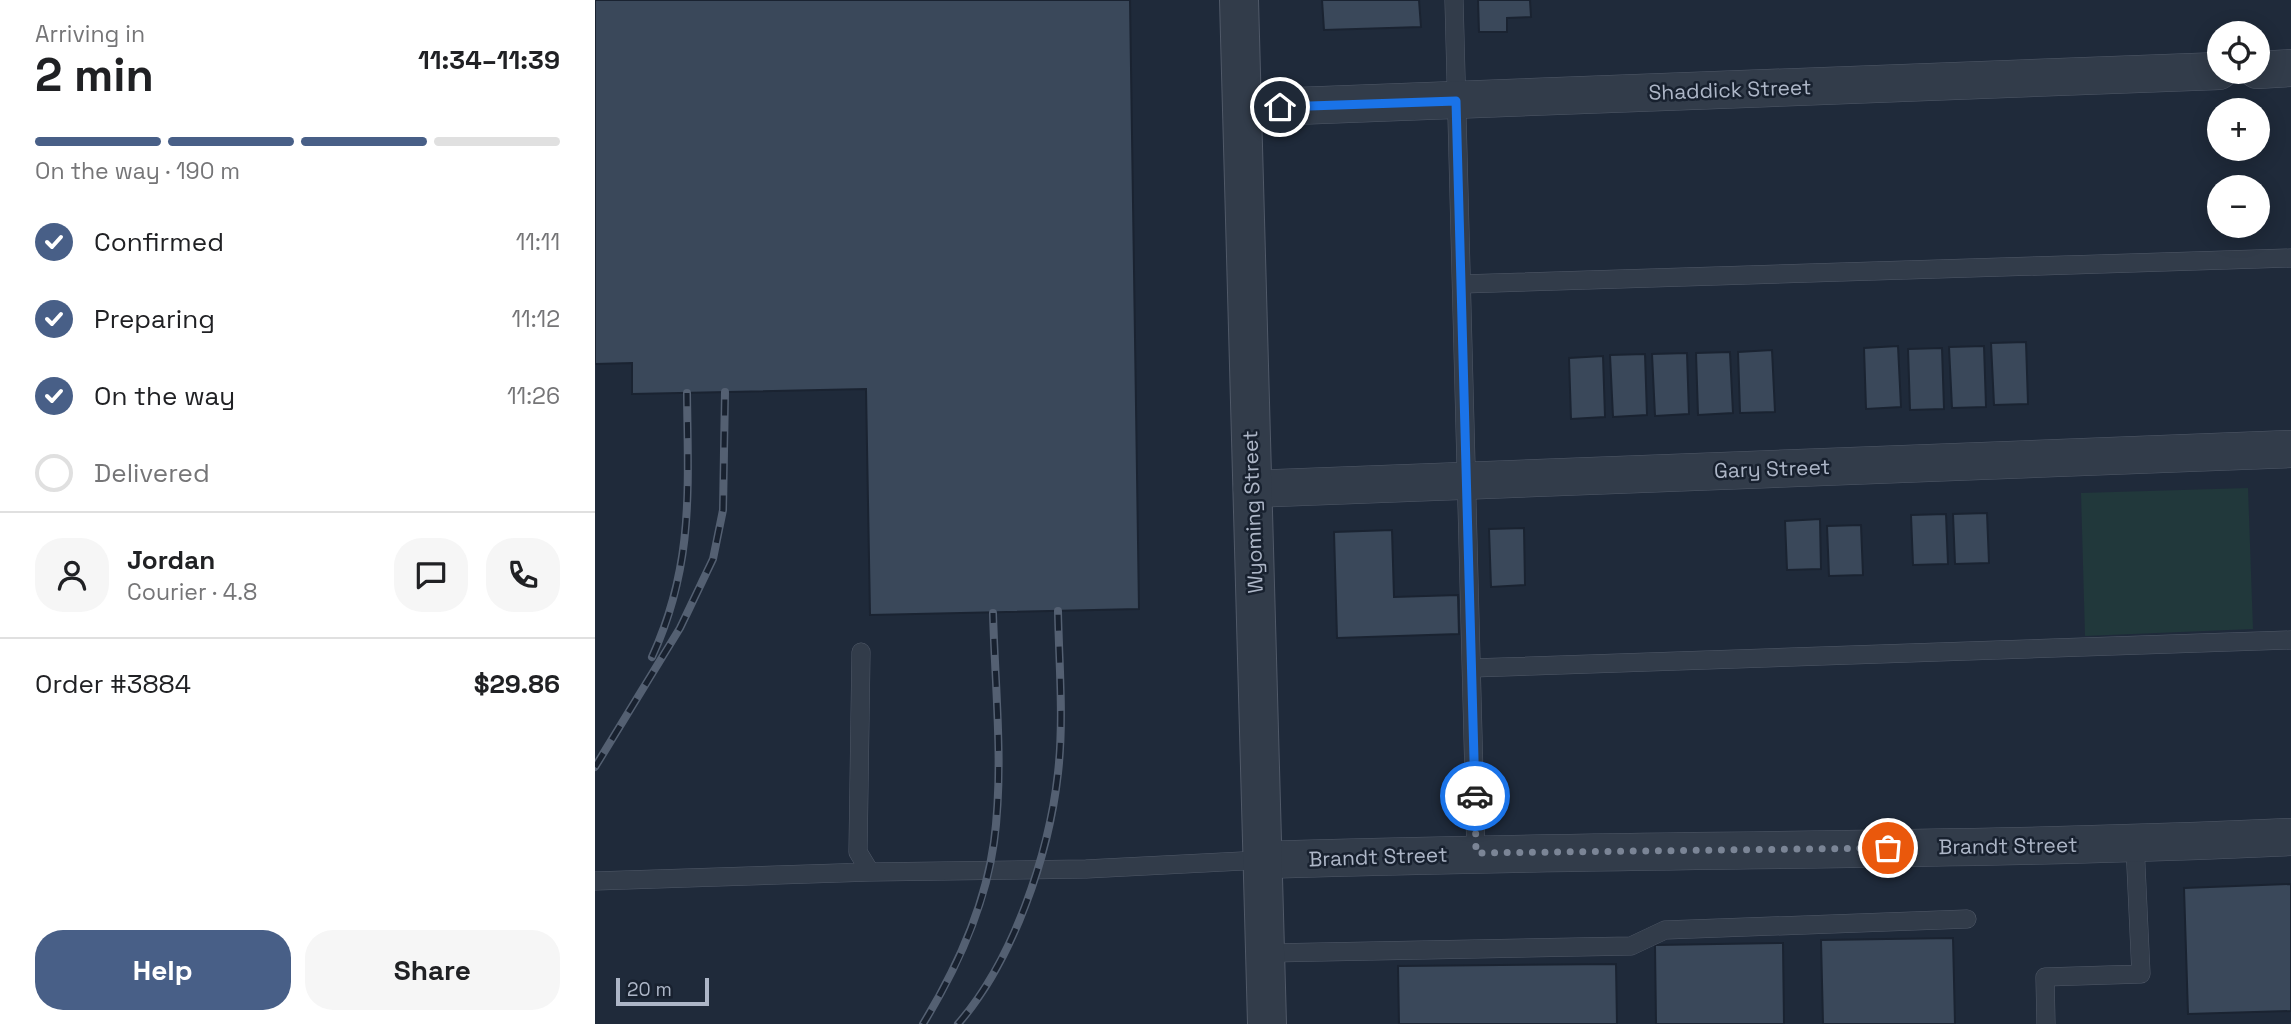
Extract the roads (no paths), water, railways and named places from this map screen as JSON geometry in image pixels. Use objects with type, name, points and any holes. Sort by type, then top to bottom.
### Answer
[{"type":"street","name":"Wyoming Street","points":[[1239,0],[1267,1024]]},
{"type":"street","points":[[2270,69],[2291,68]]},
{"type":"street","name":"Shaddick Street","points":[[1242,108],[2207,71]]},
{"type":"street","name":"Gary Street","points":[[1252,489],[2291,449]]},
{"type":"street","name":"Brandt Street","points":[[1262,860],[1476,853],[2135,845],[2291,837]]},
{"type":"lane","points":[[1454,0],[1476,853]]},
{"type":"lane","points":[[1462,284],[2291,258]]},
{"type":"lane","points":[[1472,668],[2291,640]]},
{"type":"lane","points":[[861,652],[858,852],[870,872]]},
{"type":"lane","points":[[2046,1024],[2045,977],[2141,974],[2135,845]]},
{"type":"lane","points":[[595,881],[870,872],[1086,869],[1262,860]]},
{"type":"lane","points":[[1265,953],[1631,946],[1665,930],[1967,919]]},
{"type":"railway","points":[[595,767],[680,628],[713,559],[723,510],[725,392]]},
{"type":"railway","points":[[652,657],[666,623],[682,559],[688,462],[687,393]]},
{"type":"railway","points":[[958,1024],[996,970],[1011,939],[1037,872],[1046,838],[1060,753],[1058,611]]},
{"type":"railway","points":[[923,1024],[968,936],[990,866],[997,814],[999,756],[993,613]]}]
